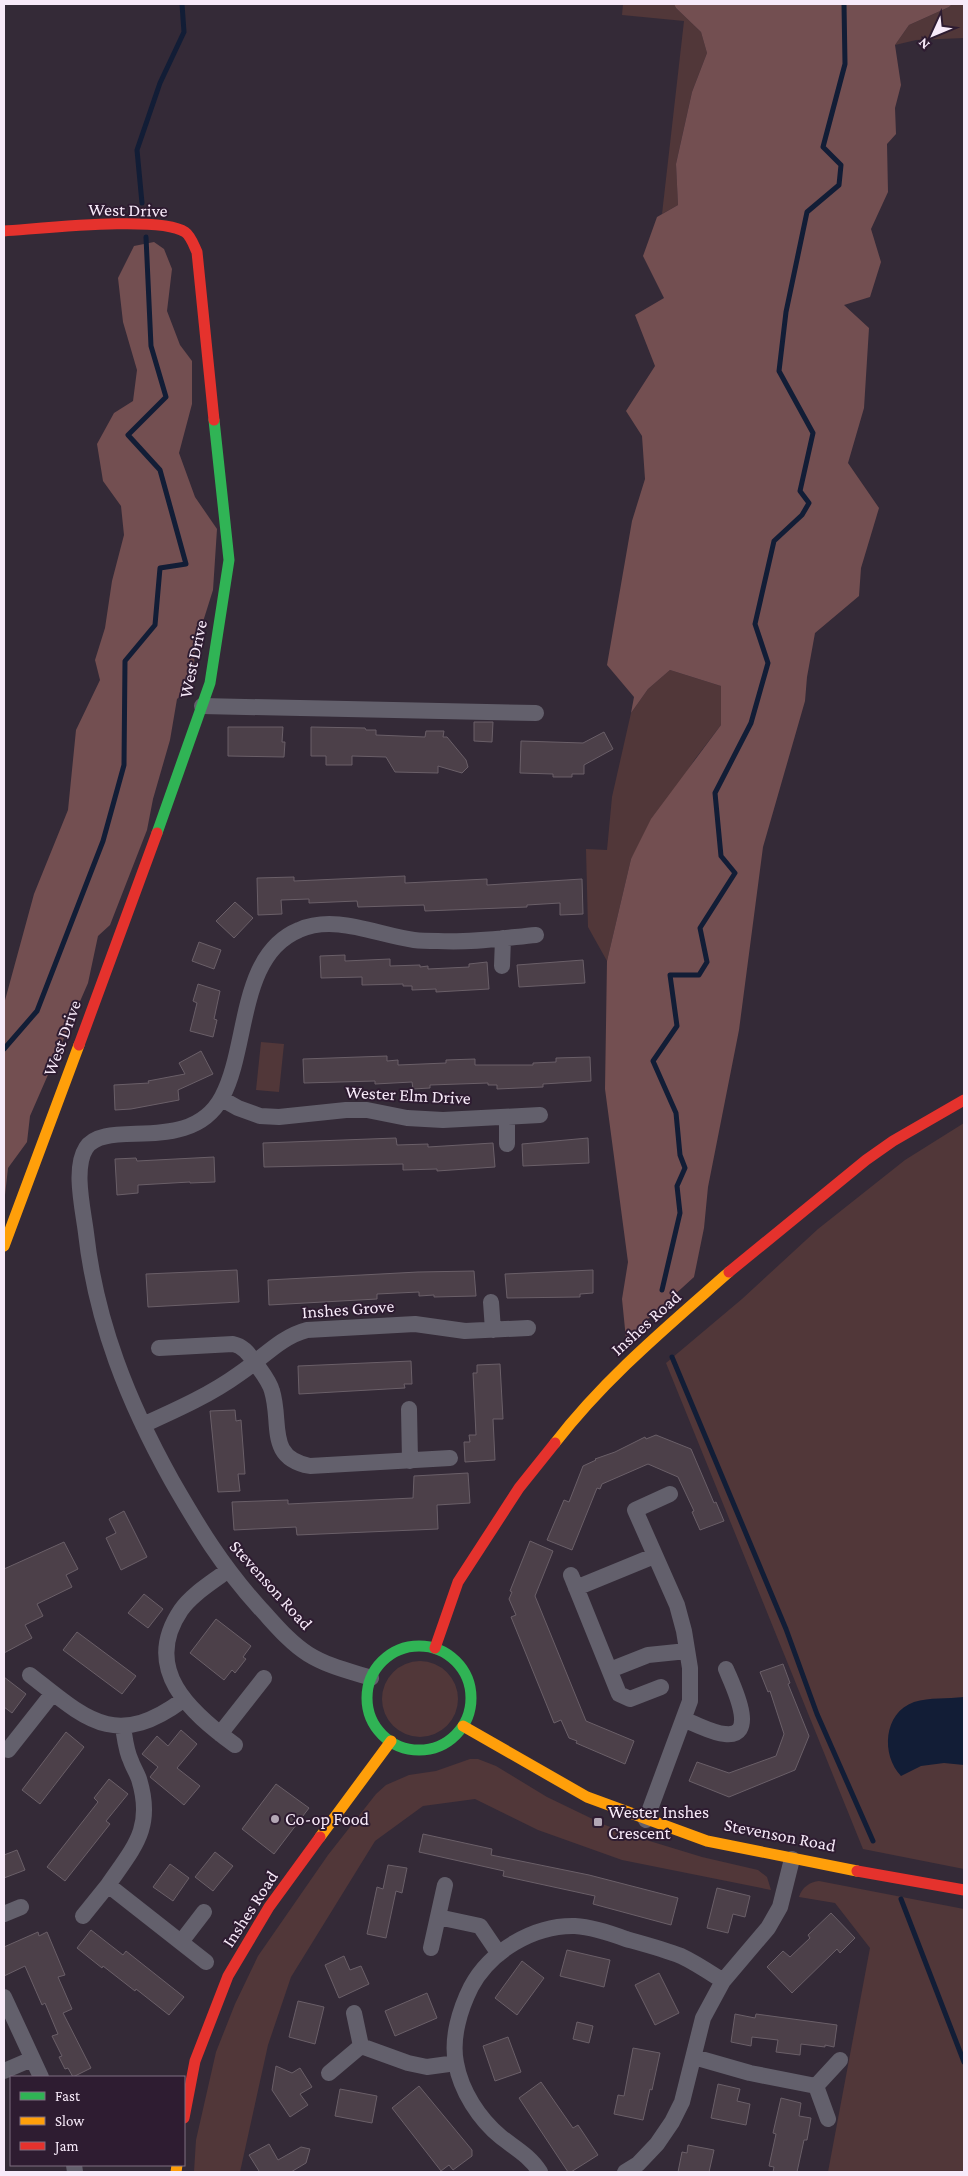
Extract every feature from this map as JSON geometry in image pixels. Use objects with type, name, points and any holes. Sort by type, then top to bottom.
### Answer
[{"type":"street","name":"West Drive","points":[[4,231],[130,224],[167,226],[186,233],[197,252],[229,560],[210,682],[159,828],[4,1246]]},
{"type":"street","points":[[202,706],[536,713]]},
{"type":"street","points":[[222,1099],[232,1071],[253,985],[261,964],[278,943],[299,930],[321,924],[346,926],[414,940],[443,942],[536,935]]},
{"type":"street","points":[[502,966],[503,938]]},
{"type":"street","name":"Wester Elm Drive","points":[[222,1099],[238,1108],[260,1116],[279,1117],[346,1110],[367,1110],[407,1118],[443,1120],[540,1115]]},
{"type":"street","name":"Stevenson Road","points":[[222,1099],[195,1124],[172,1133],[112,1135],[96,1138],[87,1146],[80,1160],[80,1185],[90,1265],[110,1346],[143,1425],[202,1534],[228,1570],[280,1628],[305,1652],[327,1664],[371,1678]]},
{"type":"street","name":"Inshes Road","points":[[435,1648],[458,1582],[519,1488],[563,1432],[608,1383],[643,1348],[756,1248],[866,1160],[893,1141],[964,1100]]},
{"type":"street","points":[[506,1117],[508,1144]]},
{"type":"street","points":[[491,1302],[493,1330]]},
{"type":"street","name":"Inshes Grove","points":[[143,1425],[186,1406],[239,1374],[274,1346],[294,1333],[307,1330],[415,1324],[465,1331],[528,1328]]},
{"type":"street","points":[[159,1348],[240,1345],[255,1362],[272,1390],[280,1448],[296,1463],[310,1466],[450,1458]]},
{"type":"street","points":[[410,1409],[410,1461]]},
{"type":"street","points":[[646,1820],[690,1701],[690,1668],[677,1605],[635,1510],[670,1494]]},
{"type":"street","points":[[654,1556],[573,1582],[619,1694],[630,1699],[661,1688]]},
{"type":"street","points":[[228,1570],[182,1608],[172,1627],[167,1643],[166,1660],[172,1682],[183,1700],[204,1722],[235,1745]]},
{"type":"street","points":[[420,1646],[435,1648],[449,1655],[461,1666],[468,1680],[472,1695],[470,1711],[464,1726],[446,1742],[422,1750],[406,1748],[391,1741],[378,1729],[370,1713],[367,1696],[371,1678],[379,1665],[390,1654],[404,1648],[420,1646]]},
{"type":"street","points":[[610,1670],[648,1655],[687,1651]]},
{"type":"street","points":[[684,1720],[725,1734],[732,1734],[740,1728],[743,1719],[741,1710],[726,1669]]},
{"type":"street","points":[[30,1674],[81,1715],[101,1723],[123,1727],[143,1724],[164,1714],[183,1700]]},
{"type":"street","points":[[220,1734],[264,1678]]},
{"type":"street","points":[[8,1750],[53,1693]]},
{"type":"street","name":"Stevenson Road","points":[[464,1726],[587,1798],[707,1841],[964,1890]]},
{"type":"street","points":[[83,1916],[108,1885],[139,1839],[144,1821],[144,1801],[138,1777],[130,1760],[123,1727]]},
{"type":"street","name":"Inshes Road","points":[[185,2113],[195,2061],[228,1976],[269,1907],[391,1741]]},
{"type":"street","points":[[625,2172],[638,2164],[657,2144],[672,2122],[682,2102],[703,2018],[723,1981],[768,1928],[780,1908],[792,1858]]},
{"type":"street","points":[[108,1885],[206,1962]]},
{"type":"street","points":[[431,1948],[445,1885]]},
{"type":"street","points":[[4,1914],[21,1907]]},
{"type":"street","points":[[181,1942],[204,1912]]},
{"type":"street","points":[[438,1917],[480,1926],[499,1954]]},
{"type":"street","points":[[540,2172],[522,2152],[500,2136],[480,2116],[466,2090],[456,2063],[456,2028],[464,2000],[476,1978],[499,1954],[518,1940],[550,1929],[575,1926],[601,1931],[680,1956],[723,1981]]},
{"type":"street","points":[[4,1997],[40,2076]]},
{"type":"street","points":[[354,2012],[361,2046]]},
{"type":"street","points":[[361,2046],[408,2064],[427,2067],[456,2063]]},
{"type":"street","points":[[329,2073],[361,2046]]},
{"type":"street","points":[[694,2056],[750,2073],[816,2086]]},
{"type":"street","points":[[4,2070],[32,2059]]},
{"type":"street","points":[[816,2086],[840,2060]]},
{"type":"street","points":[[816,2086],[828,2119]]},
{"type":"shaded area","points":[[623,4],[674,4],[701,32],[707,53],[692,92],[676,164],[678,205],[662,214],[684,21],[622,15]]},
{"type":"shaded area","points":[[674,4],[952,4],[909,25],[895,45],[901,85],[895,108],[896,134],[887,144],[888,192],[871,229],[881,262],[870,297],[844,305],[869,328],[864,408],[848,463],[879,508],[861,568],[859,596],[815,633],[807,677],[805,701],[763,847],[739,1030],[708,1187],[704,1228],[694,1277],[626,1339],[622,1299],[628,1262],[605,1089],[607,961],[631,859],[651,819],[721,725],[721,686],[670,670],[648,689],[631,713],[634,697],[607,665],[632,521],[645,479],[642,436],[626,411],[655,366],[635,315],[664,298],[643,256],[657,217],[678,205],[676,164],[692,92],[707,53],[701,32]]},
{"type":"shaded area","points":[[952,4],[964,4],[964,38],[916,40],[895,45],[909,25]]},
{"type":"shaded area","points":[[154,242],[164,249],[172,269],[167,311],[180,345],[192,361],[192,404],[179,453],[195,497],[217,529],[213,590],[195,647],[193,684],[177,699],[170,740],[153,799],[147,830],[110,925],[98,936],[88,983],[30,1116],[27,1142],[8,1168],[4,1204],[4,1004],[34,894],[68,810],[76,730],[100,680],[95,660],[105,628],[112,581],[124,535],[121,506],[103,481],[97,444],[114,413],[133,401],[137,370],[123,322],[118,278],[134,246]]},
{"type":"shaded area","points":[[670,670],[721,686],[721,725],[695,759],[631,859],[607,961],[588,927],[586,849],[607,850],[612,797],[631,713],[648,689]]},
{"type":"shaded area","points":[[261,1042],[284,1044],[279,1092],[256,1090]]},
{"type":"shaded area","points":[[964,1123],[964,1869],[863,1849],[666,1363],[742,1299],[818,1229],[905,1160]]},
{"type":"shaded area","points":[[420,1661],[435,1664],[447,1672],[455,1684],[458,1699],[455,1714],[447,1726],[435,1734],[420,1737],[405,1734],[393,1726],[385,1714],[382,1699],[385,1684],[393,1672],[405,1664]]},
{"type":"shaded area","points":[[470,1759],[478,1759],[496,1766],[547,1797],[605,1825],[702,1857],[758,1870],[767,1877],[771,1890],[622,1860],[538,1830],[475,1799],[423,1806],[375,1841],[291,1977],[268,2045],[240,2172],[194,2172],[196,2140],[216,2052],[235,2004],[258,1956],[328,1855],[376,1794],[386,1785],[409,1775],[436,1771]]},
{"type":"shaded area","points":[[819,1881],[964,1909],[964,2172],[828,2172],[870,1948],[835,1903],[799,1897],[802,1890],[807,1886]]},
{"type":"water","points":[[964,1697],[964,1765],[944,1763],[921,1766],[901,1776],[890,1757],[888,1746],[888,1735],[896,1715],[904,1707],[920,1700]]},
{"type":"building","points":[[474,722],[493,722],[492,742],[474,741]]},
{"type":"building","points":[[228,727],[283,727],[284,757],[228,756]]},
{"type":"building","points":[[311,727],[365,728],[366,730],[376,730],[376,735],[425,737],[426,731],[444,731],[443,737],[447,737],[466,760],[468,767],[462,773],[438,766],[438,773],[395,772],[386,757],[352,756],[352,765],[326,765],[326,756],[311,756]]},
{"type":"building","points":[[604,732],[613,749],[584,765],[584,774],[572,774],[572,777],[553,777],[553,774],[520,773],[521,741],[583,743]]},
{"type":"building","points":[[405,876],[405,883],[487,879],[487,885],[582,879],[583,914],[560,915],[560,903],[527,905],[527,907],[425,911],[424,905],[358,907],[357,901],[309,903],[309,899],[281,900],[282,914],[258,915],[257,878],[294,877],[294,881]]},
{"type":"building","points":[[235,902],[253,918],[234,938],[216,921]]},
{"type":"building","points":[[199,942],[221,950],[214,969],[192,961]]},
{"type":"building","points":[[345,955],[345,961],[390,959],[390,966],[420,965],[420,967],[428,966],[428,969],[469,967],[469,964],[487,962],[489,989],[436,992],[436,989],[412,990],[412,986],[403,986],[403,984],[362,985],[362,977],[321,978],[320,956]]},
{"type":"building","points":[[583,960],[585,983],[519,987],[517,965]]},
{"type":"building","points":[[198,984],[220,991],[214,1019],[217,1020],[213,1037],[190,1031],[197,1003],[193,1001]]},
{"type":"building","points":[[201,1051],[213,1074],[178,1090],[179,1100],[115,1110],[114,1085],[149,1083],[148,1081],[185,1074],[179,1063]]},
{"type":"building","points":[[387,1056],[387,1061],[398,1060],[398,1065],[446,1063],[446,1060],[475,1059],[475,1065],[533,1065],[533,1063],[556,1062],[556,1058],[590,1057],[591,1081],[543,1084],[543,1087],[497,1089],[497,1085],[488,1085],[488,1083],[430,1085],[430,1088],[413,1089],[412,1082],[375,1084],[375,1081],[304,1083],[303,1059]]},
{"type":"building","points":[[396,1138],[397,1145],[428,1144],[428,1147],[493,1143],[495,1167],[437,1171],[437,1169],[403,1170],[403,1164],[264,1167],[263,1143]]},
{"type":"building","points":[[588,1138],[589,1163],[523,1166],[522,1144]]},
{"type":"building","points":[[214,1157],[215,1182],[138,1185],[138,1193],[117,1195],[115,1159],[136,1158],[137,1161]]},
{"type":"building","points":[[237,1270],[239,1302],[148,1307],[146,1274]]},
{"type":"building","points":[[593,1270],[593,1293],[580,1294],[580,1297],[507,1298],[505,1274]]},
{"type":"building","points":[[474,1271],[476,1296],[419,1296],[419,1292],[377,1294],[377,1299],[269,1305],[268,1280]]},
{"type":"building","points":[[411,1361],[412,1384],[404,1384],[405,1388],[299,1394],[298,1366]]},
{"type":"building","points":[[500,1364],[503,1419],[493,1419],[495,1460],[465,1462],[464,1442],[470,1442],[469,1435],[476,1435],[473,1373],[477,1373],[477,1365]]},
{"type":"building","points":[[235,1410],[236,1421],[241,1420],[245,1474],[238,1474],[240,1491],[218,1492],[210,1411]]},
{"type":"building","points":[[656,1435],[691,1449],[714,1503],[716,1502],[724,1521],[700,1530],[692,1512],[694,1511],[678,1477],[648,1464],[602,1484],[600,1489],[597,1488],[572,1550],[547,1540],[564,1500],[569,1502],[583,1466],[645,1437],[646,1439]]},
{"type":"building","points":[[468,1473],[470,1503],[437,1505],[438,1529],[297,1535],[296,1527],[234,1530],[232,1502],[288,1500],[288,1504],[413,1498],[414,1476]]},
{"type":"building","points":[[124,1511],[147,1557],[121,1570],[106,1538],[116,1533],[109,1519]]},
{"type":"building","points":[[530,1541],[553,1551],[535,1596],[586,1721],[634,1741],[625,1764],[576,1743],[577,1741],[569,1738],[561,1720],[554,1723],[511,1617],[516,1615],[509,1599],[512,1592],[510,1591]]},
{"type":"building","points":[[64,1542],[78,1569],[66,1575],[72,1587],[37,1604],[43,1616],[25,1625],[32,1638],[4,1653],[4,1569]]},
{"type":"building","points":[[144,1594],[163,1609],[148,1628],[128,1613]]},
{"type":"building","points":[[216,1619],[251,1646],[243,1657],[246,1659],[235,1673],[232,1670],[224,1680],[190,1653]]},
{"type":"building","points":[[77,1632],[136,1676],[122,1694],[63,1650]]},
{"type":"building","points":[[783,1664],[790,1683],[788,1684],[809,1736],[795,1770],[729,1797],[689,1781],[697,1762],[729,1773],[776,1756],[784,1734],[770,1691],[768,1692],[760,1672]]},
{"type":"building","points":[[4,1677],[26,1694],[12,1713],[4,1707]]},
{"type":"building","points":[[181,1730],[197,1744],[177,1768],[200,1786],[184,1805],[150,1777],[158,1767],[142,1754],[157,1736],[168,1746]]},
{"type":"building","points":[[66,1732],[84,1747],[40,1804],[22,1790]]},
{"type":"building","points":[[109,1779],[128,1794],[106,1821],[110,1824],[65,1881],[47,1867],[98,1802],[94,1798]]},
{"type":"building","name":"Co-op Food","points":[[276,1784],[309,1808],[274,1854],[242,1829]]},
{"type":"building","points":[[423,1834],[492,1849],[491,1855],[589,1875],[678,1898],[671,1925],[593,1904],[595,1896],[503,1876],[504,1871],[419,1852]]},
{"type":"building","points":[[17,1850],[25,1870],[4,1878],[4,1855]]},
{"type":"building","points":[[215,1852],[233,1866],[213,1891],[195,1877]]},
{"type":"building","points":[[170,1864],[189,1878],[173,1901],[153,1887]]},
{"type":"building","points":[[388,1865],[407,1868],[402,1893],[396,1891],[386,1938],[367,1934],[377,1887],[383,1889]]},
{"type":"building","points":[[717,1888],[750,1896],[745,1917],[733,1914],[728,1933],[707,1928]]},
{"type":"building","points":[[831,1913],[855,1938],[840,1953],[837,1949],[792,1993],[767,1967],[783,1951],[790,1957],[810,1938],[808,1935]]},
{"type":"building","points":[[91,1930],[123,1955],[126,1951],[184,1997],[169,2015],[136,1989],[135,1991],[77,1948]]},
{"type":"building","points":[[38,1932],[39,1936],[47,1932],[65,1975],[58,1977],[72,2009],[63,2013],[91,2068],[75,2076],[72,2076],[68,2068],[65,2069],[59,2057],[62,2056],[52,2036],[58,2034],[45,2003],[42,2005],[25,1966],[4,1976],[4,1947]]},
{"type":"building","points":[[567,1950],[610,1960],[604,1987],[560,1976]]},
{"type":"building","points":[[344,1956],[350,1970],[361,1966],[369,1984],[339,1998],[325,1965]]},
{"type":"building","points":[[522,1961],[544,1978],[517,2015],[495,1998]]},
{"type":"building","points":[[659,1973],[679,2013],[655,2025],[635,1985]]},
{"type":"building","points":[[427,1993],[437,2018],[395,2036],[385,2011]]},
{"type":"building","points":[[298,2001],[324,2007],[315,2044],[289,2037]]},
{"type":"building","points":[[735,2014],[755,2018],[756,2014],[837,2025],[834,2047],[801,2044],[800,2055],[776,2052],[778,2040],[752,2037],[751,2046],[731,2042]]},
{"type":"building","points":[[577,2022],[593,2026],[589,2043],[573,2039]]},
{"type":"building","points":[[508,2037],[521,2072],[495,2081],[483,2046]]},
{"type":"building","points":[[633,2048],[660,2053],[643,2120],[614,2114],[618,2095],[624,2096]]},
{"type":"building","points":[[276,2066],[292,2073],[300,2068],[312,2087],[300,2094],[308,2105],[290,2117],[272,2090]]},
{"type":"building","points":[[541,2082],[573,2128],[578,2125],[598,2155],[571,2172],[568,2172],[519,2098]]},
{"type":"building","points":[[718,2084],[740,2089],[737,2101],[750,2104],[746,2125],[711,2118]]},
{"type":"building","points":[[419,2086],[472,2150],[472,2156],[453,2170],[449,2165],[441,2171],[392,2108]]},
{"type":"building","points":[[340,2089],[377,2096],[372,2123],[335,2116]]},
{"type":"building","points":[[781,2098],[801,2103],[799,2116],[811,2118],[807,2140],[804,2140],[797,2172],[773,2172],[774,2167],[769,2166],[776,2134],[773,2133]]},
{"type":"building","points":[[269,2144],[278,2160],[301,2147],[310,2149],[306,2163],[291,2172],[258,2172],[249,2155]]},
{"type":"building","points":[[688,2145],[714,2150],[709,2172],[678,2172],[682,2152],[687,2153]]},
{"type":"waterway","points":[[142,203],[137,150],[160,83],[184,32],[182,4]]},
{"type":"waterway","points":[[662,1290],[680,1213],[677,1186],[685,1168],[680,1155],[676,1113],[653,1061],[677,1026],[670,975],[699,975],[707,962],[700,928],[735,873],[721,856],[715,793],[751,723],[768,663],[755,624],[774,541],[802,515],[809,503],[800,491],[813,433],[779,371],[786,312],[807,212],[839,185],[841,165],[823,147],[845,64],[844,4]]},
{"type":"waterway","points":[[4,1049],[37,1011],[103,841],[124,765],[125,661],[155,625],[160,568],[186,564],[160,470],[128,435],[166,397],[151,346],[146,237]]},
{"type":"waterway","points":[[672,1357],[786,1629],[817,1714],[873,1841]]},
{"type":"waterway","points":[[901,1899],[964,2062]]},
{"type":"traffic: fast","points":[[157,833],[210,683],[229,560],[214,420]]},
{"type":"traffic: fast","points":[[419,1646],[439,1650],[456,1661],[467,1678],[471,1698],[467,1718],[456,1735],[439,1746],[419,1750],[399,1746],[382,1735],[371,1718],[367,1698],[371,1678],[382,1661],[399,1650],[419,1646]]},
{"type":"traffic: slow","points":[[4,1246],[79,1045]]},
{"type":"traffic: slow","points":[[555,1443],[574,1419],[616,1375],[729,1272]]},
{"type":"traffic: slow","points":[[463,1726],[587,1797],[707,1841],[857,1871]]},
{"type":"traffic: slow","points":[[320,1837],[391,1741]]},
{"type":"traffic: slow","points":[[176,2172],[177,2166]]},
{"type":"traffic: jam","points":[[4,231],[98,224],[151,224],[171,227],[185,232],[191,239],[197,252],[214,420]]},
{"type":"traffic: jam","points":[[79,1045],[157,833]]},
{"type":"traffic: jam","points":[[729,1272],[866,1160],[893,1141],[964,1100]]},
{"type":"traffic: jam","points":[[435,1648],[458,1582],[519,1488],[555,1443]]},
{"type":"traffic: jam","points":[[185,2113],[195,2061],[228,1976],[269,1907],[320,1837]]},
{"type":"traffic: jam","points":[[857,1871],[964,1890]]},
{"type":"place","name":"Co-op Food","points":[[275,1819]]},
{"type":"place","name":"Wester Inshes Crescent","points":[[598,1822]]}]
